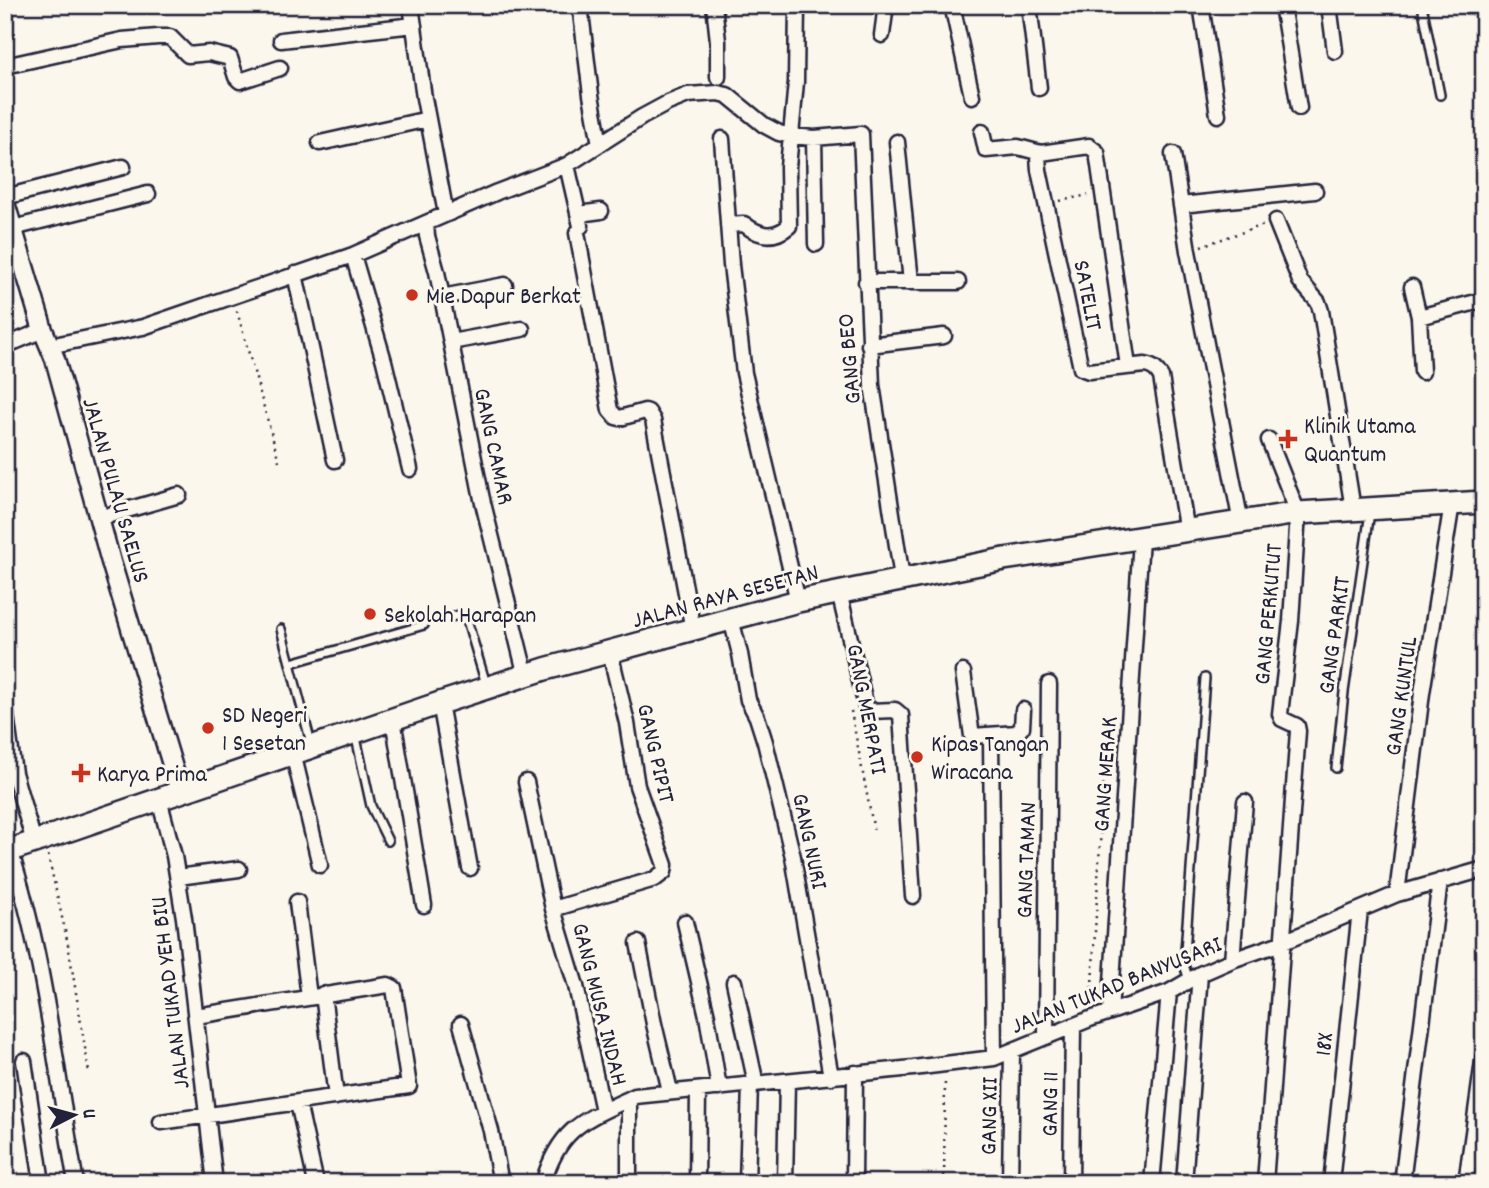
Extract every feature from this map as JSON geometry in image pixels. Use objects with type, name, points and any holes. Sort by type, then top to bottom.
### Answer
[{"type":"main road","name":"JALAN RAYA SESETAN","points":[[8,851],[487,688],[798,601],[1004,559],[1298,513],[1484,502]]},
{"type":"street","points":[[411,5],[446,214]]},
{"type":"street","points":[[580,5],[600,144]]},
{"type":"street","points":[[715,5],[718,77]]},
{"type":"street","points":[[728,225],[744,224],[754,232],[765,234],[777,233],[789,226],[788,167],[796,90],[797,5]]},
{"type":"street","points":[[882,35],[886,5]]},
{"type":"street","points":[[952,5],[972,96]]},
{"type":"street","points":[[1029,5],[1039,88]]},
{"type":"street","points":[[1201,5],[1217,115]]},
{"type":"street","points":[[1282,5],[1299,108]]},
{"type":"street","points":[[1329,5],[1335,51]]},
{"type":"street","points":[[281,40],[414,25]]},
{"type":"street","points":[[5,66],[122,40],[164,36],[174,40],[188,55],[207,53],[230,58],[240,81],[280,68]]},
{"type":"street","points":[[5,346],[46,338],[143,327],[353,255],[568,165],[667,103],[703,93],[732,97],[764,125],[779,133],[814,138],[816,244]]},
{"type":"street","points":[[320,143],[428,119]]},
{"type":"street","points":[[982,132],[986,150],[1018,147],[1041,153],[1089,146],[1094,149],[1098,157],[1128,366]]},
{"type":"street","name":"GANG BEO","points":[[814,138],[861,134],[869,345],[878,429],[902,578]]},
{"type":"street","points":[[722,139],[740,342],[751,409],[798,601]]},
{"type":"street","points":[[897,142],[911,282]]},
{"type":"street","name":"SATELIT","points":[[1041,153],[1038,156],[1038,170],[1081,368],[1085,371],[1145,365],[1158,371],[1187,531]]},
{"type":"street","points":[[1174,154],[1188,251],[1241,523]]},
{"type":"street","points":[[568,165],[610,410],[620,418],[645,411],[653,420],[693,630]]},
{"type":"street","points":[[5,197],[123,167]]},
{"type":"street","points":[[1181,205],[1315,191]]},
{"type":"street","points":[[13,229],[148,194]]},
{"type":"street","name":"JALAN PULAU SAELUS","points":[[5,203],[46,338],[59,371],[99,518],[180,791]]},
{"type":"street","points":[[579,224],[601,211]]},
{"type":"street","points":[[1276,221],[1300,281],[1318,302],[1321,311],[1362,509]]},
{"type":"street","name":"GANG CAMAR","points":[[426,224],[482,499],[526,676]]},
{"type":"street","points":[[353,255],[391,387],[410,469]]},
{"type":"street","points":[[295,274],[335,460]]},
{"type":"street","points":[[866,282],[958,282]]},
{"type":"street","points":[[442,297],[505,285]]},
{"type":"street","points":[[1412,287],[1419,317],[1422,372]]},
{"type":"street","points":[[1419,317],[1484,300]]},
{"type":"street","points":[[451,342],[522,329]]},
{"type":"street","points":[[869,345],[944,337]]},
{"type":"street","points":[[1269,440],[1298,513]]},
{"type":"street","points":[[99,518],[179,495]]},
{"type":"street","name":"GANG KUNTUL","points":[[1397,894],[1422,693],[1452,503]]},
{"type":"street","name":"GANG PERKUTUT","points":[[1281,943],[1298,731],[1294,724],[1282,719],[1280,714],[1291,621],[1298,513]]},
{"type":"street","name":"GANG MERAK","points":[[1110,1012],[1141,538]]},
{"type":"street","points":[[839,592],[866,708],[870,711],[895,710],[901,715],[913,896]]},
{"type":"street","name":"GANG NURI","points":[[731,619],[748,700],[765,742],[793,857],[831,1077]]},
{"type":"street","name":"GANG PIPIT","points":[[553,909],[655,879],[664,872],[665,865],[637,786],[627,723],[610,652]]},
{"type":"street","points":[[963,673],[970,733],[974,737],[1020,732],[1023,710]]},
{"type":"street","name":"GANG TAMAN","points":[[1046,1037],[1049,684]]},
{"type":"street","points":[[440,703],[470,867]]},
{"type":"street","points":[[5,707],[14,773],[39,840]]},
{"type":"street","points":[[393,719],[424,905]]},
{"type":"street","points":[[991,736],[994,1058]]},
{"type":"street","points":[[302,750],[320,865]]},
{"type":"street","name":"GANG MUSA INDAH","points":[[526,782],[553,909],[576,986],[603,1111]]},
{"type":"street","name":"JALAN TUKAD YEH BIU","points":[[159,799],[178,877],[215,1183]]},
{"type":"street","points":[[1232,961],[1245,802]]},
{"type":"street","points":[[8,851],[23,889],[49,1018],[76,1183]]},
{"type":"street","points":[[178,877],[239,869]]},
{"type":"street","name":"JALAN TUKAD BANYUSARI","points":[[542,1183],[556,1147],[571,1130],[629,1099],[670,1091],[831,1077],[994,1058],[1110,1012],[1169,992],[1232,961],[1397,894],[1484,869]]},
{"type":"street","points":[[1402,1183],[1440,881]]},
{"type":"street","points":[[297,902],[336,1097]]},
{"type":"street","name":"18X","points":[[1331,1183],[1360,910]]},
{"type":"street","points":[[685,922],[707,1016],[719,1088]]},
{"type":"street","points":[[638,943],[670,1091]]},
{"type":"street","points":[[1265,1183],[1281,943]]},
{"type":"street","points":[[1184,1183],[1195,977]]},
{"type":"street","points":[[734,982],[753,1084],[747,1183]]},
{"type":"street","points":[[161,1122],[409,1086],[391,986],[388,985],[196,1016]]},
{"type":"street","points":[[1152,1183],[1169,992]]},
{"type":"street","points":[[461,1024],[491,1131],[501,1183]]},
{"type":"street","name":"GANG 11","points":[[1071,1183],[1073,1026]]},
{"type":"street","name":"GANG XII","points":[[1010,1183],[1012,1051]]},
{"type":"street","points":[[1466,1183],[1484,1054]]},
{"type":"street","points":[[24,1061],[42,1183]]},
{"type":"street","points":[[854,1183],[855,1073]]},
{"type":"street","points":[[785,1183],[787,1081]]},
{"type":"street","points":[[696,1183],[698,1090]]},
{"type":"street","points":[[629,1099],[629,1183]]},
{"type":"street","points":[[298,1103],[316,1183]]},
{"type":"lane","points":[[1422,5],[1440,95]]},
{"type":"lane","name":"GANG PARKIT","points":[[1336,768],[1362,509]]},
{"type":"lane","points":[[447,618],[459,615],[466,617],[487,688]]},
{"type":"lane","points":[[291,663],[424,625]]},
{"type":"lane","points":[[281,629],[291,663],[302,750]]},
{"type":"lane","points":[[1195,977],[1184,965],[1205,678]]},
{"type":"lane","points":[[355,733],[371,806],[388,841]]},
{"type":"path","points":[[1046,204],[1103,192]]},
{"type":"path","points":[[1188,251],[1276,221]]},
{"type":"path","points":[[233,297],[279,461]]},
{"type":"path","name":"GANG MERPATI","points":[[851,710],[874,831]]},
{"type":"path","points":[[1090,1020],[1106,739]]},
{"type":"path","points":[[39,840],[70,955],[89,1072]]},
{"type":"path","points":[[944,1183],[945,1064]]},
{"type":"place","name":"Mie Dapur Berkat","points":[[412,295]]},
{"type":"place","name":"Klinik Utama Quantum","points":[[1288,439]]},
{"type":"place","name":"Sekolah Harapan","points":[[370,614]]},
{"type":"place","name":"SD Negeri 1 Sesetan","points":[[208,728]]},
{"type":"place","name":"Kipas Tangan Wiracana","points":[[917,757]]},
{"type":"place","name":"Karya Prima","points":[[81,773]]}]
